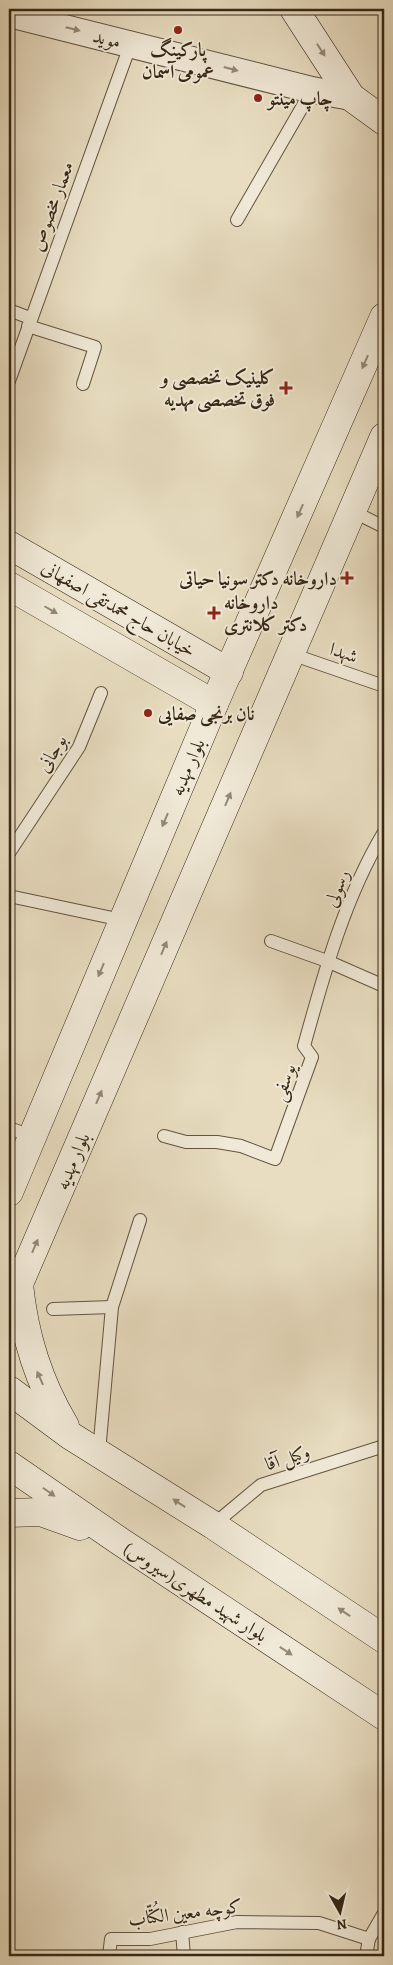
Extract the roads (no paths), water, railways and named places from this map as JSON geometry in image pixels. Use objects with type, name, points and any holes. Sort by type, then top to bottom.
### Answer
[{"type":"main road","points":[[294,9],[351,97],[384,121]]},
{"type":"main road","name":"بلوار مهدیه","points":[[9,1192],[20,1132],[122,920],[214,704],[384,317]]},
{"type":"main road","name":"بلوار مهدیه","points":[[14,1295],[384,437]]},
{"type":"main road","name":"خیابان حاج محمدتقی اصفهانی","points":[[9,544],[229,672]]},
{"type":"main road","name":"خیابان حاج محمدتقی اصفهانی","points":[[9,586],[214,704]]},
{"type":"main road","points":[[184,688],[192,685],[202,677],[202,663],[199,655]]},
{"type":"main road","points":[[14,1295],[35,1368],[71,1436]]},
{"type":"main road","points":[[9,1390],[71,1436],[213,1525],[384,1638]]},
{"type":"main road","name":"بلوار شهید مطهری(سیروس)","points":[[9,1465],[121,1542],[384,1716]]},
{"type":"main road","points":[[9,1513],[28,1511],[54,1515],[121,1542]]},
{"type":"street","name":"موید","points":[[9,14],[131,43],[312,90],[351,97]]},
{"type":"lane","name":"معمار مخصوص","points":[[9,382],[131,43]]},
{"type":"lane","points":[[237,220],[312,90]]},
{"type":"lane","points":[[9,310],[29,322],[95,347],[83,384]]},
{"type":"lane","points":[[352,511],[384,527]]},
{"type":"lane","name":"شهدا","points":[[291,654],[384,686]]},
{"type":"lane","name":"بوجانی","points":[[9,853],[79,747],[101,693]]},
{"type":"lane","name":"رسولی","points":[[327,961],[371,854],[384,832]]},
{"type":"lane","points":[[9,896],[122,920]]},
{"type":"lane","points":[[271,941],[327,961],[384,986]]},
{"type":"lane","name":"یوسفی","points":[[164,1136],[186,1142],[216,1142],[241,1146],[275,1159],[312,1058],[304,1046],[327,961]]},
{"type":"lane","points":[[99,1452],[112,1307],[140,1220]]},
{"type":"lane","points":[[54,1310],[112,1307]]},
{"type":"lane","name":"وکیل آقا","points":[[213,1525],[261,1485],[384,1446]]},
{"type":"lane","points":[[366,1956],[369,1939],[384,1914]]},
{"type":"lane","name":"کوچه معین الکُتّاب","points":[[110,1956],[111,1939],[150,1939],[237,1922],[319,1923],[369,1939]]},
{"type":"lane","points":[[182,1932],[184,1956]]},
{"type":"place","name":"پارکینگ عمومی آسمان","points":[[178,30]]},
{"type":"place","name":"چاپ مینتو","points":[[258,98]]},
{"type":"place","name":"کلینیک تخصصی و فوق تخصصی مهدیه","points":[[286,388]]},
{"type":"place","name":"داروخانه دکتر سونیا حیاتی","points":[[347,578]]},
{"type":"place","name":"داروخانه دکتر کلانتری","points":[[214,613]]},
{"type":"place","name":"نان برنجی صفایی","points":[[148,713]]}]
